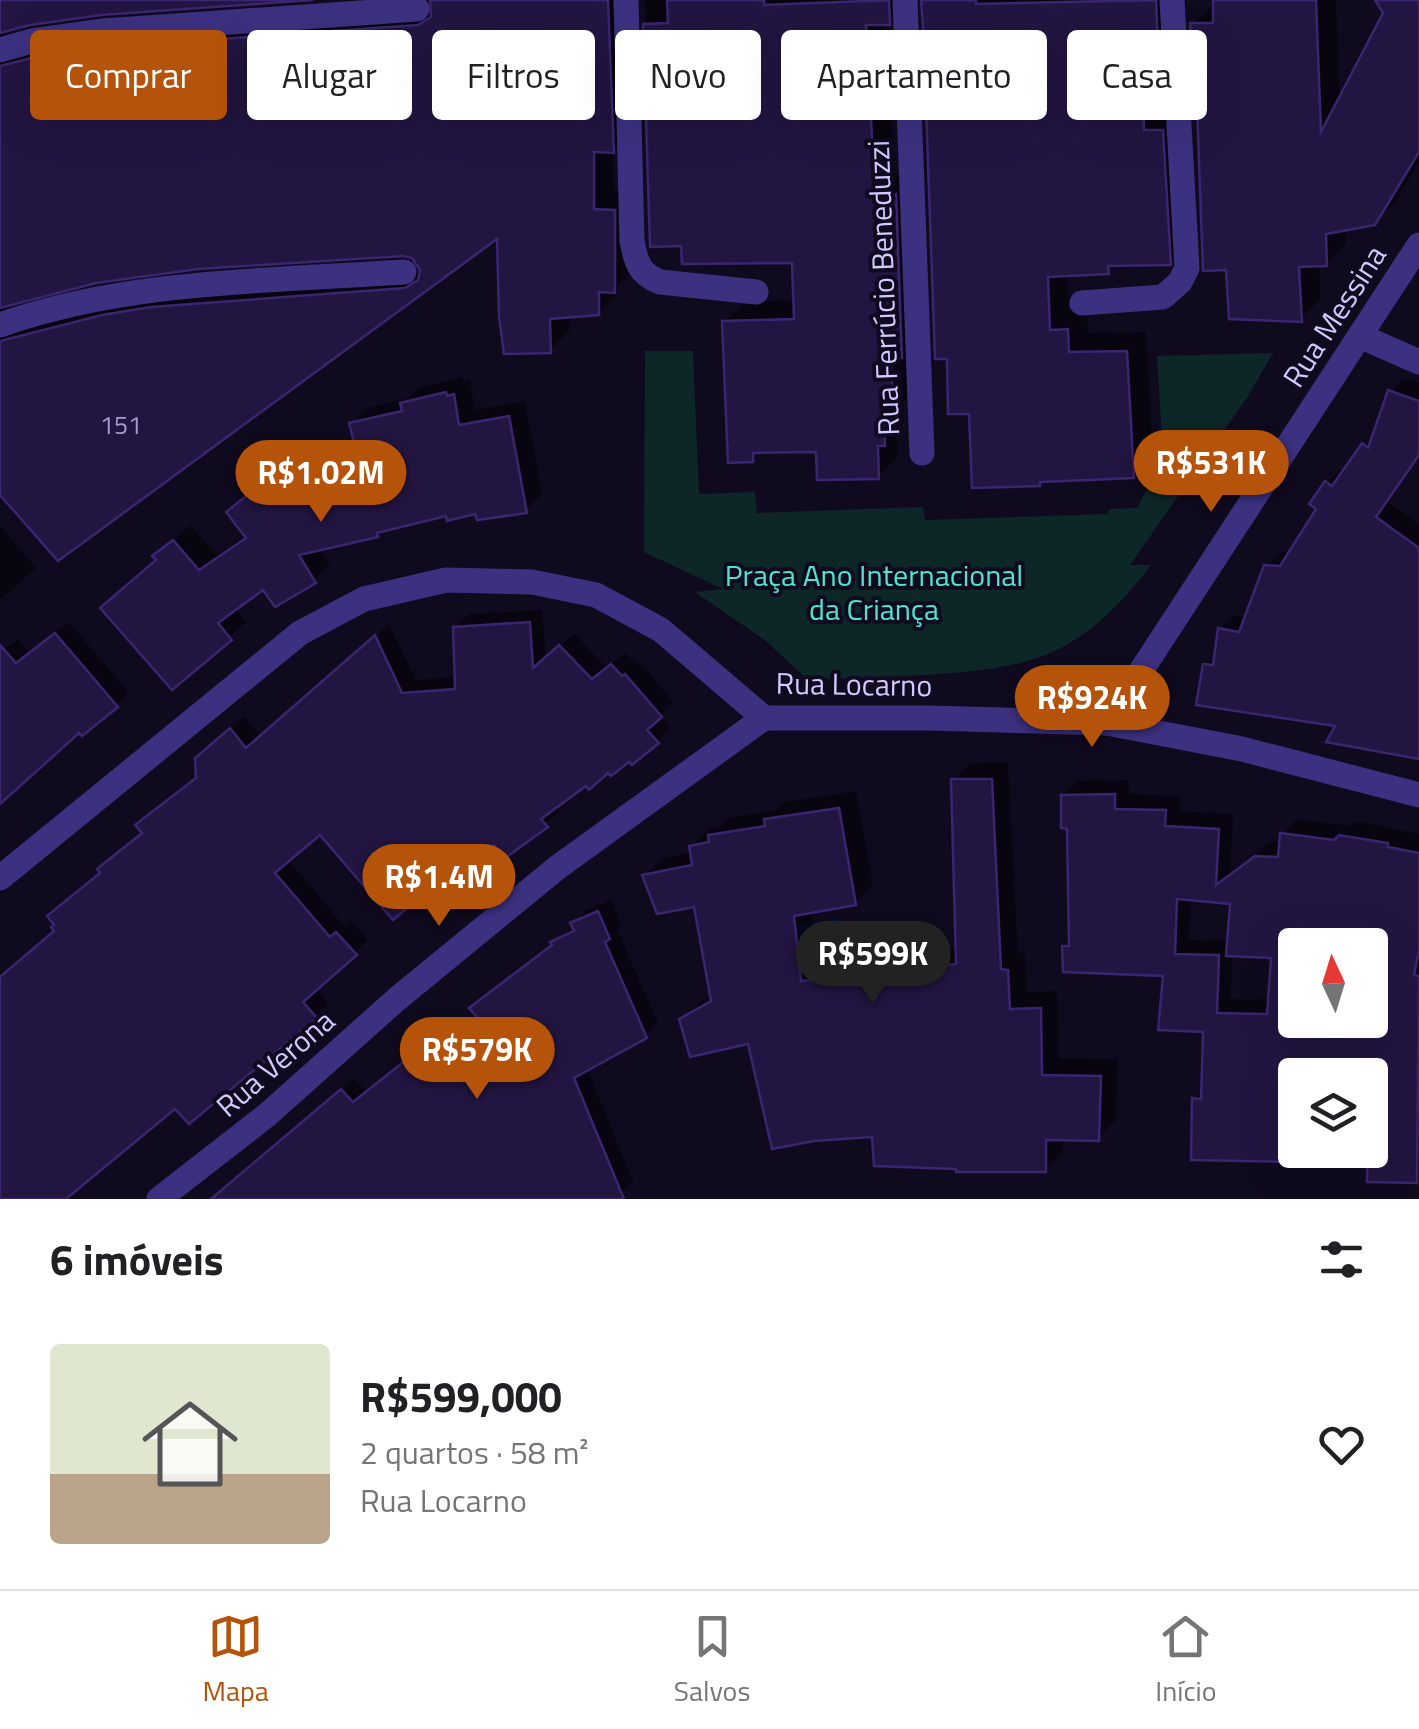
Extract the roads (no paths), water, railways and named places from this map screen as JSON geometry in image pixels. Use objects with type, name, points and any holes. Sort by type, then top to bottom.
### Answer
[{"type":"street","points":[[626,0],[632,241],[636,265],[647,277],[660,282],[756,292]]},
{"type":"street","name":"Rua Ferrúcio Beneduzzi","points":[[905,0],[922,453]]},
{"type":"street","points":[[1082,304],[1163,297],[1180,282],[1186,268],[1172,0]]},
{"type":"street","points":[[0,50],[32,41],[103,31],[417,10]]},
{"type":"street","name":"Rua Messina","points":[[1107,723],[1419,244]]},
{"type":"street","points":[[0,325],[48,308],[143,289],[404,272]]},
{"type":"street","points":[[1360,336],[1419,362]]},
{"type":"street","name":"Rua Locarno","points":[[0,878],[300,633],[364,599],[446,580],[532,582],[596,595],[662,630],[764,718],[1107,723],[1242,750],[1419,796]]},
{"type":"street","name":"Rua Verona","points":[[159,1199],[268,1115],[397,1000],[558,867],[764,718]]},
{"type":"water","points":[[839,919],[844,946],[792,954],[788,927]]},
{"type":"park label","name":"Praça Ano Internacional da Criança","points":[[874,592]]}]
